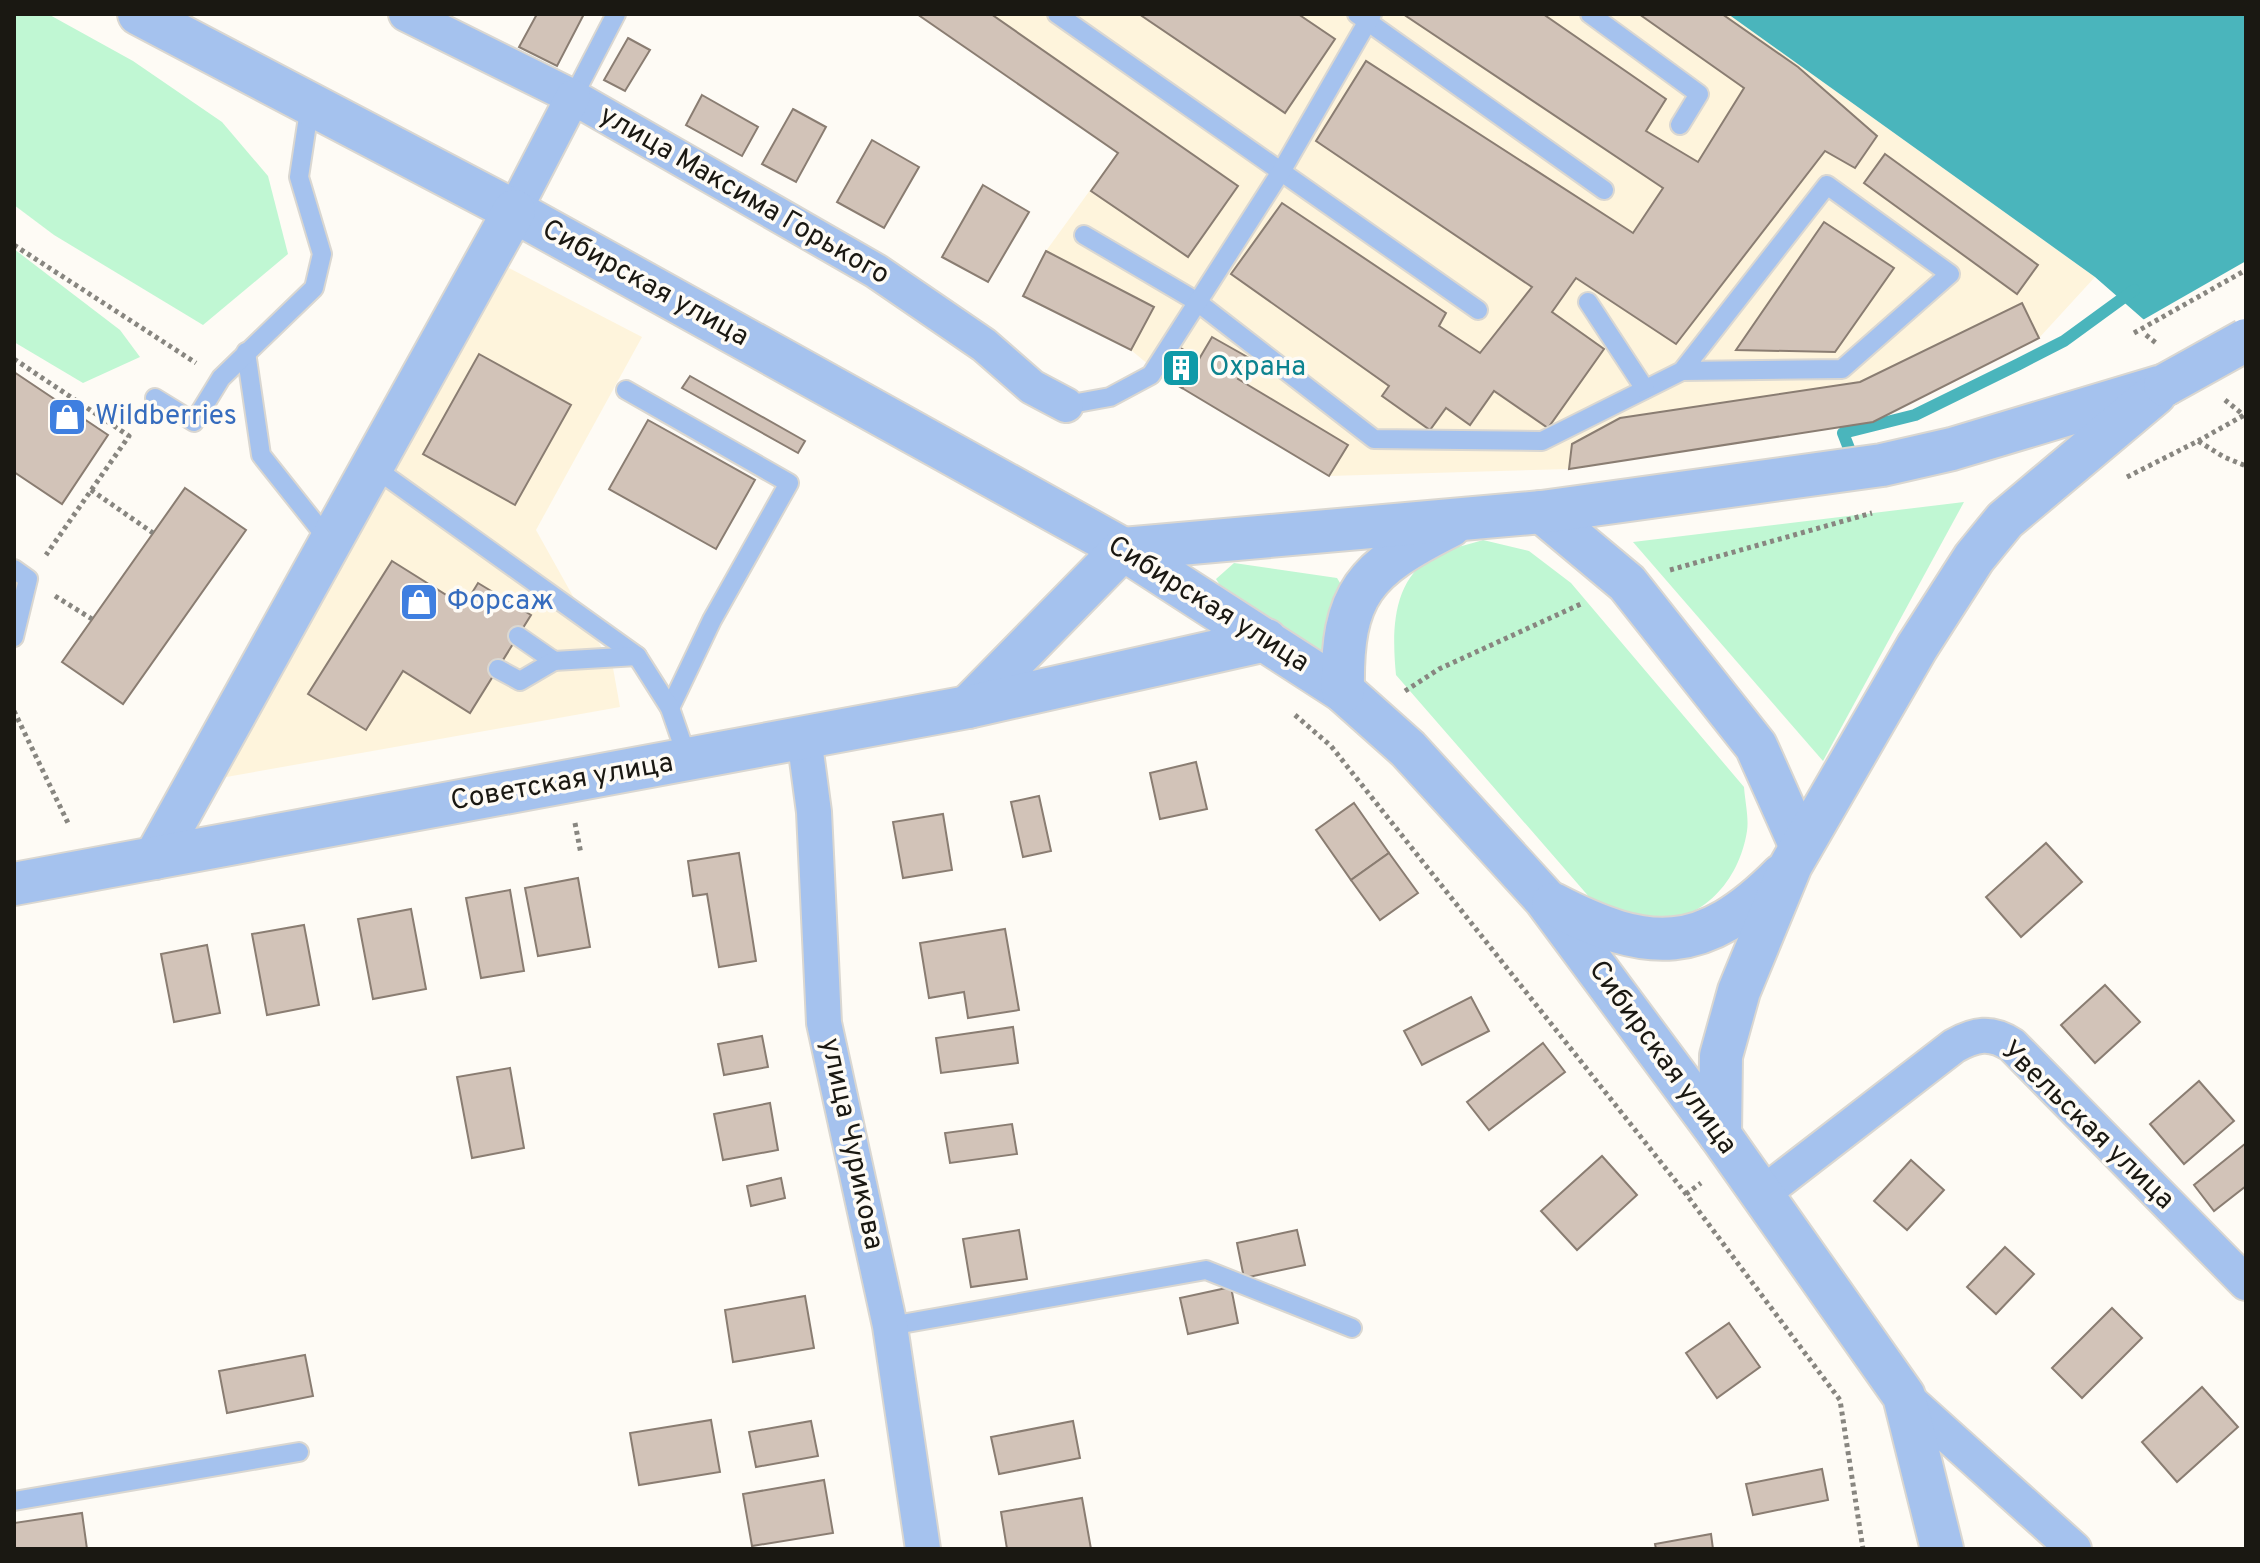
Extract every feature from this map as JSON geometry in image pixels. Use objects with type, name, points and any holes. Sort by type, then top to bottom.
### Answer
[{"type":"street","name":"Сибирская улица","points":[[139,14],[514,211],[1123,549],[1266,640],[1356,703],[1408,749],[1545,899],[1728,1147],[1904,1396],[1942,1549]]},
{"type":"street","name":"улица Максима Горького","points":[[406,14],[573,97],[876,271],[984,345],[1032,387],[1066,405]]},
{"type":"street","points":[[155,858],[514,211],[573,97]]},
{"type":"street","points":[[1728,1147],[1721,1056],[1739,991],[1796,856],[1917,647],[1974,558],[2005,520],[2165,385],[2246,340]]},
{"type":"street","points":[[968,707],[1123,549],[1469,516],[1542,512],[1882,465],[1952,449],[2165,385]]},
{"type":"street","points":[[1542,512],[1627,583],[1756,746],[1796,856]]},
{"type":"street","points":[[1356,703],[1342,645],[1355,601],[1374,574],[1399,552],[1469,516]]},
{"type":"street","name":"Советская улица","points":[[14,884],[968,707],[1266,640]]},
{"type":"street","name":"улица Чурикова","points":[[804,737],[814,812],[824,1023],[890,1326],[923,1549]]},
{"type":"street","points":[[1545,899],[1600,929],[1640,938],[1678,939],[1711,931],[1750,908],[1796,856]]},
{"type":"street","name":"Увельская улица","points":[[1761,1195],[1954,1046],[1986,1034],[2000,1037],[2012,1045],[2246,1283]]},
{"type":"street","points":[[1904,1396],[2074,1549]]},
{"type":"lane","points":[[573,97],[616,14]]},
{"type":"lane","points":[[1057,14],[1478,310]]},
{"type":"lane","points":[[1590,14],[1699,94],[1680,125]]},
{"type":"lane","points":[[1066,405],[1110,397],[1151,375],[1282,170],[1366,16],[1604,190]]},
{"type":"lane","points":[[155,398],[194,422],[221,378],[314,288],[322,254],[299,177],[310,104]]},
{"type":"lane","points":[[1084,235],[1196,301],[1374,439],[1542,441],[1682,371],[1842,369],[1950,274],[1827,185],[1682,371]]},
{"type":"lane","points":[[1588,302],[1645,389]]},
{"type":"lane","points":[[246,352],[261,455],[330,542]]},
{"type":"lane","points":[[626,390],[789,483],[712,620],[670,708]]},
{"type":"lane","points":[[372,466],[637,656],[670,708],[688,760]]},
{"type":"lane","points":[[14,637],[21,574]]},
{"type":"lane","points":[[518,636],[554,661]]},
{"type":"lane","points":[[498,669],[520,681],[554,661],[637,656]]},
{"type":"lane","points":[[890,1326],[1206,1270],[1352,1328]]},
{"type":"lane","points":[[14,1501],[299,1452]]},
{"type":"path","points":[[14,245],[221,378]]},
{"type":"path","points":[[2134,333],[2246,270]]},
{"type":"path","points":[[14,359],[129,436],[91,490],[21,574],[92,619]]},
{"type":"path","points":[[2114,483],[2246,414]]},
{"type":"path","points":[[2198,441],[2246,466]]},
{"type":"path","points":[[91,490],[153,533]]},
{"type":"path","points":[[1331,746],[1356,703],[1439,669],[1627,583],[1882,510]]},
{"type":"path","points":[[14,711],[68,823]]},
{"type":"path","points":[[1295,715],[1331,746],[1686,1194],[1840,1400],[1863,1549]]},
{"type":"path","points":[[1686,1194],[1728,1147]]},
{"type":"shaded area","points":[[917,14],[1728,14],[2095,277],[2039,338],[1873,422],[1569,469],[1329,476],[1162,376],[1131,350],[1023,296],[1046,251],[1117,153]]},
{"type":"shaded area","points":[[507,267],[642,337],[536,530],[613,668],[620,707],[215,779]]},
{"type":"green space","points":[[14,14],[48,14],[133,61],[222,122],[268,176],[288,254],[203,325],[54,235],[14,205]]},
{"type":"green space","points":[[14,249],[120,330],[140,357],[83,383],[14,342]]},
{"type":"green space","points":[[1964,502],[1823,761],[1633,542]]},
{"type":"green space","points":[[1483,540],[1529,551],[1571,583],[1744,787],[1747,826],[1742,852],[1723,887],[1693,912],[1654,922],[1628,919],[1597,906],[1396,675],[1394,642],[1397,609],[1409,579],[1434,556]]},
{"type":"green space","points":[[1234,563],[1337,578],[1348,596],[1326,650],[1311,652],[1227,596],[1216,579]]},
{"type":"water","points":[[1728,14],[2246,14],[2246,409],[2095,277]]},
{"type":"pier","points":[[2246,261],[2246,413],[2141,321]]},
{"type":"building","points":[[537,14],[584,14],[557,66],[519,47]]},
{"type":"building","points":[[917,14],[991,14],[1238,186],[1188,257],[1091,191],[1118,153]]},
{"type":"building","points":[[1139,14],[1298,14],[1335,39],[1285,113]]},
{"type":"building","points":[[1403,14],[1543,14],[1666,99],[1646,131],[1698,162],[1744,88],[1639,14],[1722,14],[1798,67],[1877,136],[1855,168],[1825,151],[1676,344],[1576,278],[1552,312],[1604,349],[1548,428],[1494,391],[1470,425],[1446,408],[1430,430],[1382,396],[1389,386],[1231,274],[1282,203],[1446,313],[1439,326],[1480,353],[1532,287],[1316,141],[1366,61],[1633,233],[1663,188]]},
{"type":"building","points":[[628,38],[650,50],[625,91],[604,80]]},
{"type":"building","points":[[702,95],[758,127],[742,156],[686,125]]},
{"type":"building","points":[[793,109],[826,127],[796,182],[762,164]]},
{"type":"building","points":[[872,140],[919,167],[884,228],[837,202]]},
{"type":"building","points":[[1885,154],[2038,265],[2017,294],[1864,183]]},
{"type":"building","points":[[983,185],[1029,212],[988,282],[942,257]]},
{"type":"building","points":[[1824,222],[1894,268],[1835,352],[1736,350]]},
{"type":"building","points":[[1046,251],[1154,307],[1131,350],[1023,296]]},
{"type":"building","points":[[2022,303],[2039,338],[1873,422],[1569,469],[1572,444],[1620,418],[1860,382]]},
{"type":"building","points":[[1212,337],[1251,359],[1238,379],[1348,445],[1329,476],[1182,388]]},
{"type":"building","name":"Охрана","points":[[1179,347],[1199,359],[1182,388],[1162,376]]},
{"type":"building","points":[[479,354],[571,405],[515,505],[423,454]]},
{"type":"building","points":[[14,372],[108,435],[62,504],[14,472]]},
{"type":"building","points":[[690,376],[805,441],[798,453],[682,388]]},
{"type":"building","points":[[648,420],[755,480],[716,549],[609,489]]},
{"type":"building","points":[[185,488],[246,530],[123,704],[62,662]]},
{"type":"building","points":[[392,561],[464,606],[478,583],[531,615],[470,713],[403,671],[366,730],[308,694]]},
{"type":"building","points":[[1196,762],[1207,809],[1160,819],[1150,773]]},
{"type":"building","points":[[1039,796],[1051,851],[1023,857],[1011,802]]},
{"type":"building","points":[[1354,803],[1389,853],[1351,880],[1316,830]]},
{"type":"building","points":[[943,814],[952,870],[903,878],[893,822]]},
{"type":"building","points":[[2046,843],[2082,882],[2021,937],[1986,897]]},
{"type":"building","points":[[739,853],[756,961],[719,967],[707,894],[693,896],[688,861]]},
{"type":"building","points":[[1389,853],[1418,893],[1380,920],[1351,880]]},
{"type":"building","points":[[578,878],[590,947],[538,956],[525,888]]},
{"type":"building","points":[[510,890],[524,971],[481,978],[466,898]]},
{"type":"building","points":[[411,909],[426,989],[373,999],[358,919]]},
{"type":"building","points":[[304,925],[319,1005],[267,1015],[252,934]]},
{"type":"building","points":[[1005,929],[1019,1010],[968,1018],[964,992],[929,998],[920,943]]},
{"type":"building","points":[[207,945],[220,1013],[174,1022],[161,954]]},
{"type":"building","points":[[2105,985],[2140,1022],[2095,1063],[2061,1025]]},
{"type":"building","points":[[1471,997],[1489,1031],[1422,1065],[1404,1031]]},
{"type":"building","points":[[1013,1027],[1018,1063],[941,1073],[936,1038]]},
{"type":"building","points":[[762,1036],[768,1067],[724,1075],[718,1044]]},
{"type":"building","points":[[1543,1043],[1565,1072],[1489,1130],[1467,1102]]},
{"type":"building","points":[[510,1068],[524,1148],[472,1158],[457,1077]]},
{"type":"building","points":[[2199,1081],[2234,1121],[2184,1164],[2150,1124]]},
{"type":"building","points":[[770,1103],[778,1150],[723,1160],[714,1114]]},
{"type":"building","points":[[1012,1124],[1017,1154],[950,1163],[945,1133]]},
{"type":"building","points":[[2246,1143],[2246,1186],[2214,1211],[2194,1185]]},
{"type":"building","points":[[1602,1156],[1637,1195],[1577,1250],[1541,1211]]},
{"type":"building","points":[[1911,1160],[1944,1190],[1907,1230],[1874,1201]]},
{"type":"building","points":[[781,1178],[785,1198],[751,1206],[747,1186]]},
{"type":"building","points":[[1019,1230],[1027,1279],[971,1287],[963,1239]]},
{"type":"building","points":[[1297,1230],[1305,1265],[1244,1278],[1237,1243]]},
{"type":"building","points":[[2005,1247],[2034,1274],[1996,1314],[1967,1287]]},
{"type":"building","points":[[1231,1287],[1238,1323],[1188,1334],[1180,1298]]},
{"type":"building","points":[[805,1296],[814,1348],[733,1362],[725,1310]]},
{"type":"building","points":[[2112,1308],[2142,1338],[2082,1398],[2052,1368]]},
{"type":"building","points":[[1729,1323],[1760,1367],[1717,1398],[1686,1353]]},
{"type":"building","points":[[305,1355],[313,1396],[227,1413],[219,1371]]},
{"type":"building","points":[[2202,1387],[2238,1427],[2177,1482],[2142,1442]]},
{"type":"building","points":[[711,1420],[720,1472],[639,1485],[630,1433]]},
{"type":"building","points":[[811,1421],[818,1456],[756,1467],[749,1432]]},
{"type":"building","points":[[1073,1421],[1080,1458],[999,1474],[991,1437]]},
{"type":"building","points":[[1822,1469],[1828,1500],[1753,1515],[1746,1484]]},
{"type":"building","points":[[824,1480],[833,1533],[752,1546],[743,1494]]},
{"type":"building","points":[[1082,1498],[1091,1549],[1007,1549],[1001,1512]]},
{"type":"building","points":[[82,1513],[87,1549],[14,1549],[14,1523]]},
{"type":"building","points":[[1711,1534],[1713,1549],[1656,1549],[1655,1544]]},
{"type":"waterway","points":[[1852,456],[1843,433],[1915,415],[2019,364],[2064,341],[2134,290]]},
{"type":"place","name":"Охрана","points":[[1181,368]]},
{"type":"place","name":"Wildberries","points":[[67,417]]},
{"type":"place","name":"Форсаж","points":[[419,602]]}]
